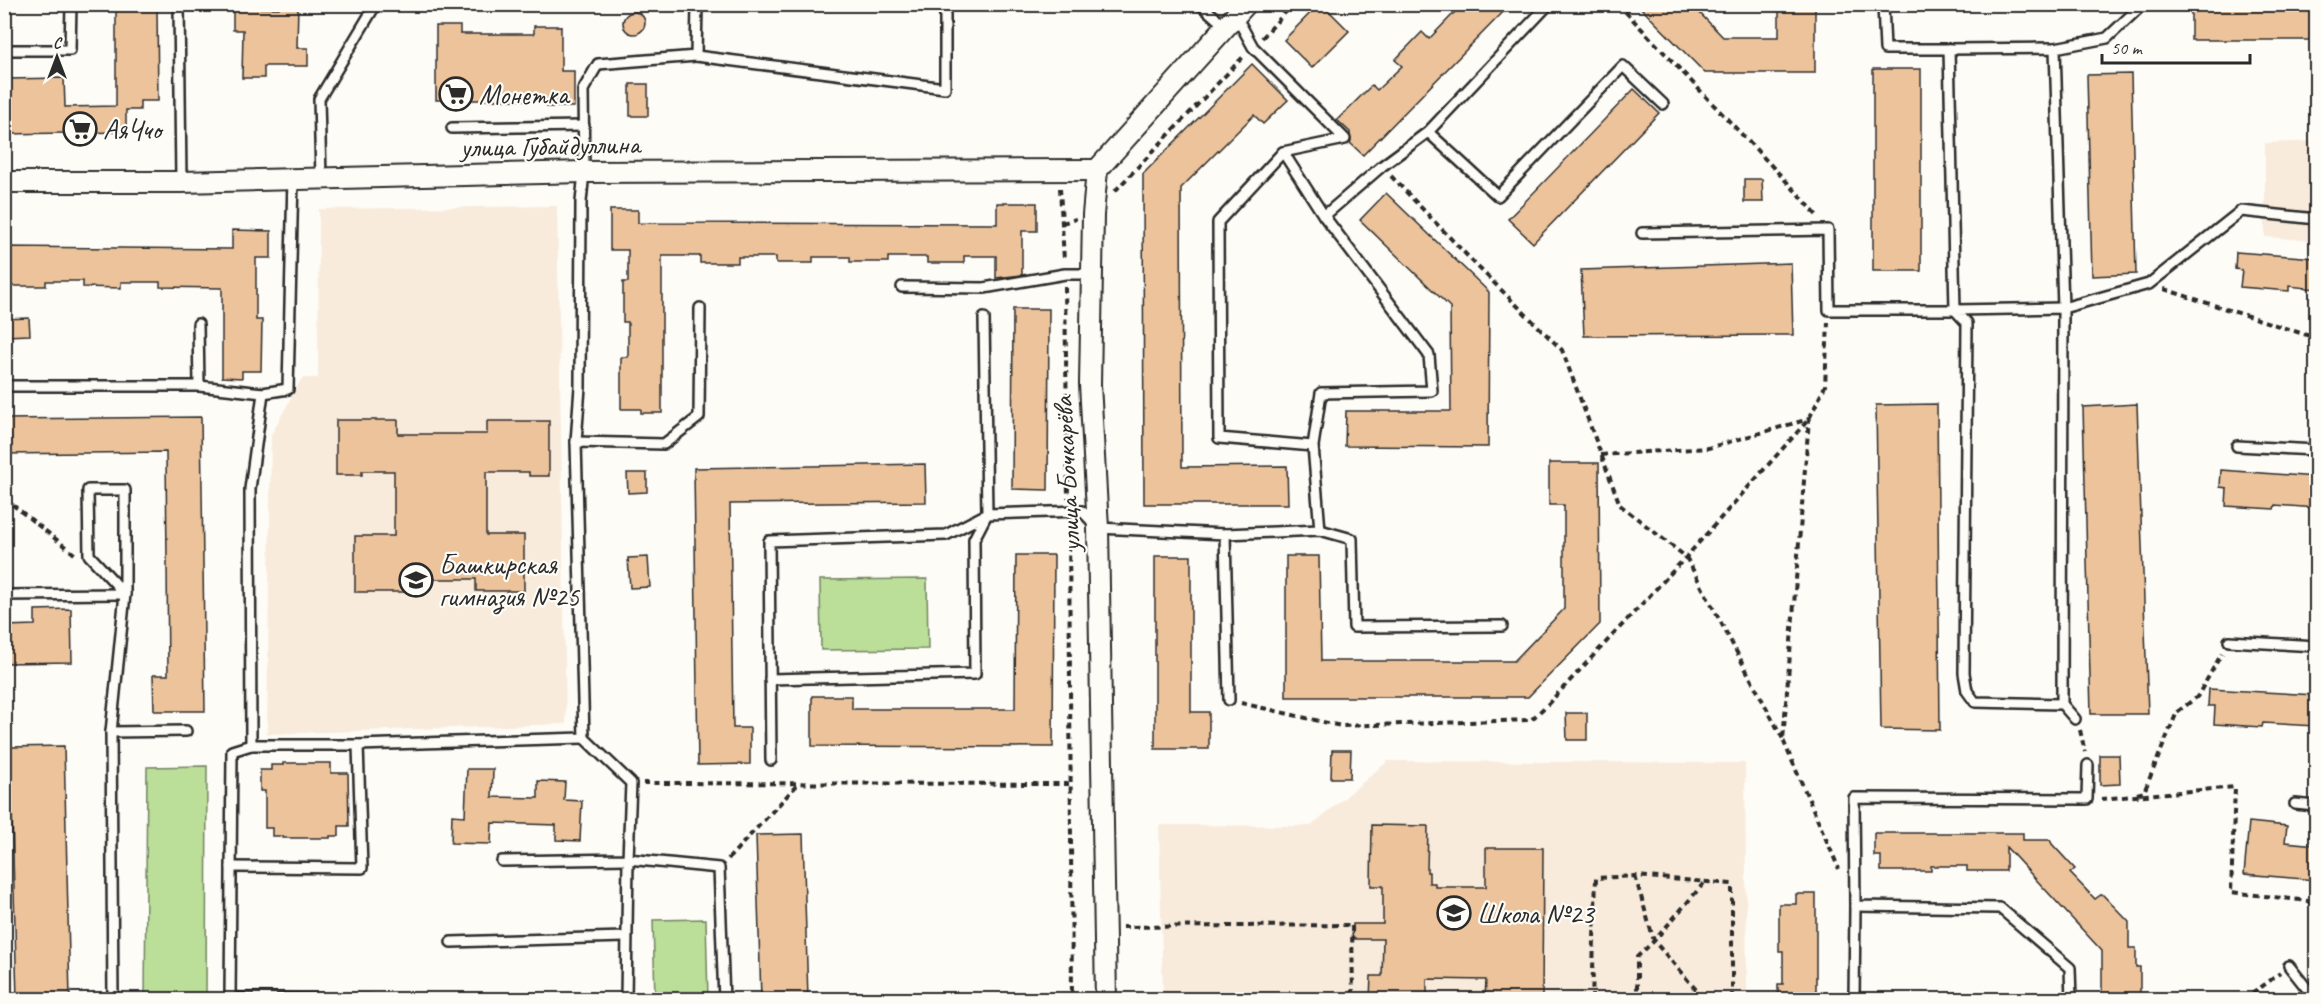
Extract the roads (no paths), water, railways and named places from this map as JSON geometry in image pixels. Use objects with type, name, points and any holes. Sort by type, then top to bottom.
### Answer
[{"type":"street","points":[[1097,170],[1236,16]]},
{"type":"street","name":"улица Губайдуллина","points":[[4,182],[182,182],[584,172],[1097,170]]},
{"type":"street","name":"улица Бочкарёва","points":[[1097,170],[1093,215],[1090,384],[1098,528],[1106,999]]},
{"type":"lane","points":[[4,50],[70,50],[71,4]]},
{"type":"lane","points":[[179,4],[182,182]]},
{"type":"lane","points":[[321,178],[320,99],[376,4]]},
{"type":"lane","points":[[696,56],[697,4]]},
{"type":"lane","points":[[626,999],[625,937],[631,783],[585,738],[576,442],[580,387],[584,90],[598,64],[696,56],[945,88],[945,4]]},
{"type":"lane","points":[[1075,4],[1102,6],[1105,4]]},
{"type":"lane","points":[[1200,4],[1236,16],[1254,47],[1345,139],[1283,152],[1218,222],[1219,438],[1313,446]]},
{"type":"lane","points":[[1324,216],[1382,166],[1428,132],[1549,4]]},
{"type":"lane","points":[[1883,4],[1885,49],[2055,48],[2107,38],[2143,4]]},
{"type":"lane","points":[[2055,48],[2063,308],[2062,705],[2075,719]]},
{"type":"lane","points":[[1949,49],[1955,309],[1967,323],[1964,673],[1967,691],[1975,702],[2062,705]]},
{"type":"lane","points":[[1428,132],[1498,196],[1623,66],[1663,104]]},
{"type":"lane","points":[[452,128],[584,126]]},
{"type":"lane","points":[[1283,152],[1324,216],[1429,355],[1431,391],[1321,393],[1313,446],[1320,530]]},
{"type":"lane","points":[[4,386],[199,386],[263,393],[288,389],[293,178]]},
{"type":"lane","points":[[1642,233],[1828,230],[1829,309],[2063,308],[2149,284],[2241,211],[2316,219]]},
{"type":"lane","points":[[902,287],[984,288],[1065,274],[1093,274]]},
{"type":"lane","points":[[576,442],[664,444],[699,417],[700,308]]},
{"type":"lane","points":[[770,680],[975,674],[974,539],[987,514],[984,318]]},
{"type":"lane","points":[[198,324],[199,386]]},
{"type":"lane","points":[[251,745],[250,489],[263,393]]},
{"type":"lane","points":[[2237,446],[2316,450]]},
{"type":"lane","points":[[113,999],[111,732],[125,594],[125,490],[88,490],[89,555],[125,594]]},
{"type":"lane","points":[[771,760],[769,541],[946,536],[987,514],[1069,510],[1082,511],[1098,528],[1225,534],[1320,530],[1352,539],[1354,627],[1502,626]]},
{"type":"lane","points":[[1225,534],[1229,700]]},
{"type":"lane","points":[[4,595],[125,594]]},
{"type":"lane","points":[[2229,640],[2316,646]]},
{"type":"lane","points":[[111,732],[186,730]]},
{"type":"lane","points":[[371,999],[230,999],[232,751],[251,745],[358,745],[585,738]]},
{"type":"lane","points":[[231,867],[362,868],[358,745]]},
{"type":"lane","points":[[1854,999],[1854,798],[2086,799],[2088,765]]},
{"type":"lane","points":[[2295,804],[2316,806]]},
{"type":"lane","points":[[502,861],[628,859],[719,868],[724,999]]},
{"type":"lane","points":[[1855,906],[2000,908],[2070,968],[2071,999]]},
{"type":"lane","points":[[451,942],[625,937]]},
{"type":"lane","points":[[2289,966],[2316,999]]},
{"type":"place","name":"Монетка","points":[[456,94]]},
{"type":"place","name":"АяЧчо","points":[[80,129]]},
{"type":"place","name":"Башкирская гимназия №25","points":[[416,580]]},
{"type":"place","name":"Школа №23","points":[[1454,913]]}]
